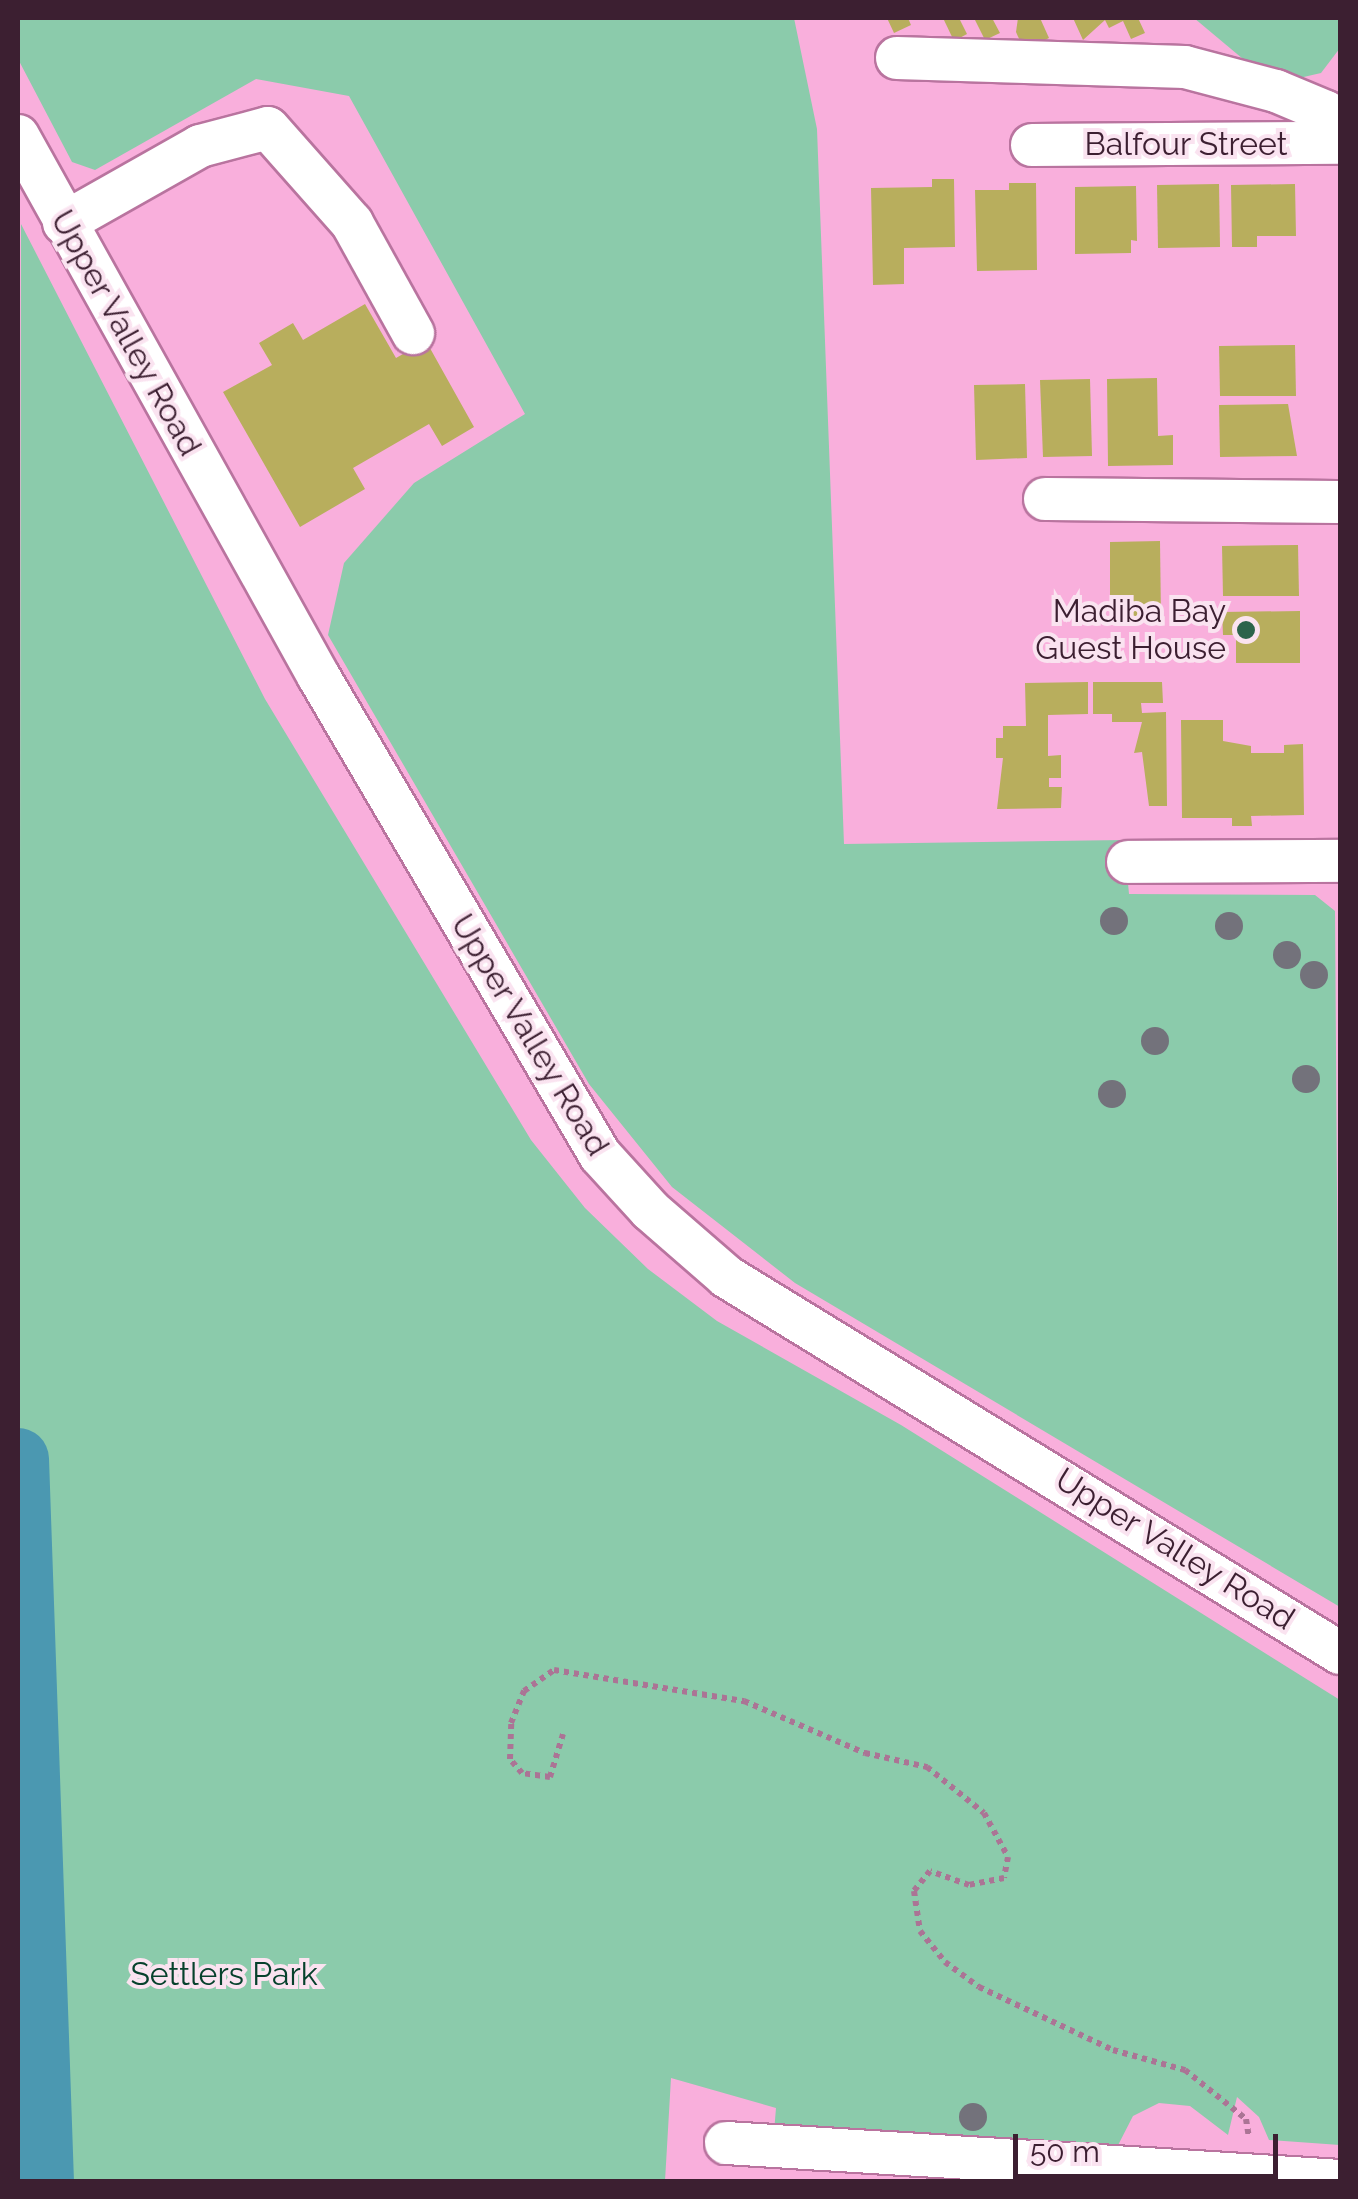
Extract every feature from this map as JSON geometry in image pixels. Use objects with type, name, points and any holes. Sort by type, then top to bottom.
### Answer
[{"type":"street","points":[[897,58],[1185,67],[1276,91],[1326,112],[1340,128]]},
{"type":"street","points":[[64,224],[200,146],[268,128],[352,222],[413,332]]},
{"type":"street","name":"Upper Valley Road","points":[[18,136],[64,224],[600,1155],[728,1277],[1340,1653]]},
{"type":"street","name":"Balfour Street","points":[[1032,145],[1340,143]]},
{"type":"street","points":[[1045,499],[1340,502]]},
{"type":"street","points":[[1128,862],[1340,862]]},
{"type":"street","points":[[726,2143],[1340,2181]]},
{"type":"path","points":[[563,1734],[550,1777],[522,1773],[510,1759],[510,1723],[524,1691],[554,1670],[744,1700],[865,1753],[926,1767],[984,1813],[1008,1857],[1004,1878],[970,1885],[930,1871],[914,1891],[920,1931],[945,1962],[980,1987],[1112,2050],[1185,2070],[1246,2118],[1254,2176]]},
{"type":"green space","points":[[18,18],[794,18],[817,129],[844,844],[1124,840],[1129,894],[1315,895],[1335,911],[1340,1607],[795,1283],[672,1187],[589,1084],[328,635],[344,563],[414,483],[525,414],[349,96],[256,79],[95,170],[72,162],[18,59]]},
{"type":"green space","points":[[1194,18],[1340,18],[1340,48],[1321,73],[1273,84]]},
{"type":"green space","name":"Settlers Park","points":[[21,224],[265,699],[531,1140],[585,1208],[648,1269],[717,1321],[901,1425],[1340,1700],[1340,2145],[1269,2140],[1259,2117],[1237,2097],[1228,2135],[1190,2106],[1159,2103],[1133,2116],[1114,2153],[774,2132],[776,2108],[671,2078],[665,2181],[18,2182]]},
{"type":"building","points":[[887,18],[908,18],[911,25],[894,33]]},
{"type":"building","points":[[943,18],[959,18],[967,34],[954,41]]},
{"type":"building","points":[[974,18],[992,18],[1000,33],[985,40]]},
{"type":"building","points":[[1018,18],[1040,18],[1049,38],[1024,50],[1016,32]]},
{"type":"building","points":[[1073,18],[1138,18],[1145,33],[1131,39],[1123,21],[1109,28],[1105,20],[1083,40]]},
{"type":"building","points":[[932,179],[954,179],[955,247],[904,248],[904,284],[873,285],[871,188],[932,187]]},
{"type":"building","points":[[1009,183],[1036,183],[1037,270],[977,271],[975,190],[1009,190]]},
{"type":"building","points":[[1219,184],[1220,247],[1158,248],[1157,185]]},
{"type":"building","points":[[1295,184],[1296,236],[1257,236],[1257,247],[1232,247],[1231,185]]},
{"type":"building","points":[[1136,186],[1137,241],[1131,240],[1131,253],[1075,254],[1075,187]]},
{"type":"building","points":[[365,304],[396,358],[426,341],[474,427],[442,446],[429,424],[353,468],[365,489],[300,527],[223,392],[272,365],[259,343],[293,323],[303,340]]},
{"type":"building","points":[[1295,345],[1296,396],[1220,396],[1219,346]]},
{"type":"building","points":[[1157,378],[1158,436],[1173,435],[1173,465],[1108,466],[1107,379]]},
{"type":"building","points":[[1090,379],[1092,456],[1043,457],[1040,380]]},
{"type":"building","points":[[1025,384],[1027,458],[976,460],[974,385]]},
{"type":"building","points":[[1288,404],[1297,456],[1220,457],[1219,405]]},
{"type":"building","points":[[1160,541],[1161,619],[1110,620],[1110,542]]},
{"type":"building","points":[[1298,545],[1299,596],[1223,596],[1222,546]]},
{"type":"building","points":[[1300,611],[1300,663],[1236,663],[1236,635],[1223,635],[1222,612]]},
{"type":"building","points":[[1088,682],[1088,714],[1048,715],[1048,756],[1061,755],[1061,778],[1049,778],[1049,787],[1062,787],[1061,808],[997,809],[1003,758],[996,758],[996,738],[1003,738],[1003,726],[1026,726],[1025,683]]},
{"type":"building","points":[[1093,682],[1162,682],[1163,703],[1141,703],[1142,713],[1166,712],[1167,806],[1149,806],[1142,752],[1134,753],[1142,722],[1112,722],[1112,714],[1093,714]]},
{"type":"building","points":[[1181,720],[1223,720],[1223,741],[1251,746],[1251,753],[1284,753],[1284,745],[1303,744],[1304,815],[1251,816],[1252,826],[1232,826],[1232,818],[1182,818]]},
{"type":"waterway","points":[[18,1459],[43,2182]]},
{"type":"place","name":"Madiba Bay Guest House","points":[[1246,630]]}]
